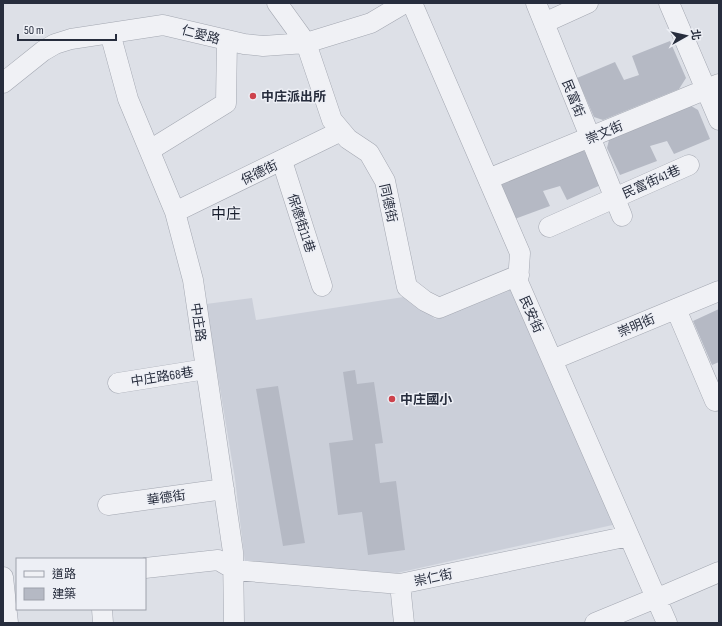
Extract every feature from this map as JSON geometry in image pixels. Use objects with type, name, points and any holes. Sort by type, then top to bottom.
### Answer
[{"type":"street","name":"同德街","points":[[277,3],[306,43],[332,120],[348,139],[369,153],[385,181],[407,287],[425,301],[439,308],[519,275]]},
{"type":"street","name":"仁愛路","points":[[3,83],[43,51],[55,44],[72,39],[163,25],[227,40],[263,46],[306,43],[371,23],[405,3]]},
{"type":"street","name":"民安街","points":[[412,3],[520,253],[518,282],[629,536],[651,601],[667,623]]},
{"type":"street","name":"民富街","points":[[536,3],[622,216]]},
{"type":"street","points":[[544,22],[588,3]]},
{"type":"street","points":[[669,3],[712,87],[719,120]]},
{"type":"street","name":"中庄路","points":[[110,34],[128,99],[175,212],[193,280],[235,570],[234,623]]},
{"type":"street","points":[[150,150],[226,103],[227,40]]},
{"type":"street","points":[[3,62],[26,64]]},
{"type":"street","name":"崇文街","points":[[488,179],[591,138],[712,87]]},
{"type":"street","name":"保德街","points":[[175,212],[341,131]]},
{"type":"street","name":"保德街11巷","points":[[282,160],[322,286]]},
{"type":"street","name":"民富街41巷","points":[[549,227],[688,165]]},
{"type":"street","name":"崇明街","points":[[552,360],[719,291]]},
{"type":"street","points":[[676,308],[715,401]]},
{"type":"street","name":"中庄路68巷","points":[[118,383],[206,369]]},
{"type":"street","name":"華德街","points":[[108,505],[224,489]]},
{"type":"street","name":"崇仁街","points":[[235,570],[400,584],[629,536]]},
{"type":"street","points":[[146,568],[218,560],[235,570]]},
{"type":"street","points":[[595,623],[719,572]]},
{"type":"street","points":[[3,576],[8,623]]},
{"type":"street","points":[[400,584],[404,623]]},
{"type":"street","points":[[102,610],[103,623]]},
{"type":"shaded area","name":"中庄國小","points":[[513,285],[617,524],[397,573],[245,563],[235,479],[206,304],[252,298],[256,320],[410,296],[435,319]]},
{"type":"building","points":[[670,41],[686,78],[679,89],[603,120],[594,117],[577,78],[615,62],[624,80],[639,75],[632,56]]},
{"type":"building","points":[[688,104],[698,110],[710,139],[674,154],[667,141],[650,146],[657,161],[620,175],[607,148],[610,136]]},
{"type":"building","points":[[581,149],[591,156],[603,184],[567,200],[560,186],[543,191],[550,206],[512,220],[499,194],[503,181]]},
{"type":"building","points":[[719,309],[719,362],[712,365],[693,321]]},
{"type":"building","points":[[355,370],[357,384],[374,382],[383,443],[375,444],[380,483],[396,481],[405,550],[368,555],[362,512],[338,515],[329,443],[353,440],[343,372]]},
{"type":"building","points":[[278,386],[305,543],[283,546],[256,389]]},
{"type":"place","name":"中庄派出所","points":[[253,96]]},
{"type":"place","name":"中庄國小","points":[[392,399]]},
{"type":"district","name":"中庄","points":[[226,214]]}]
